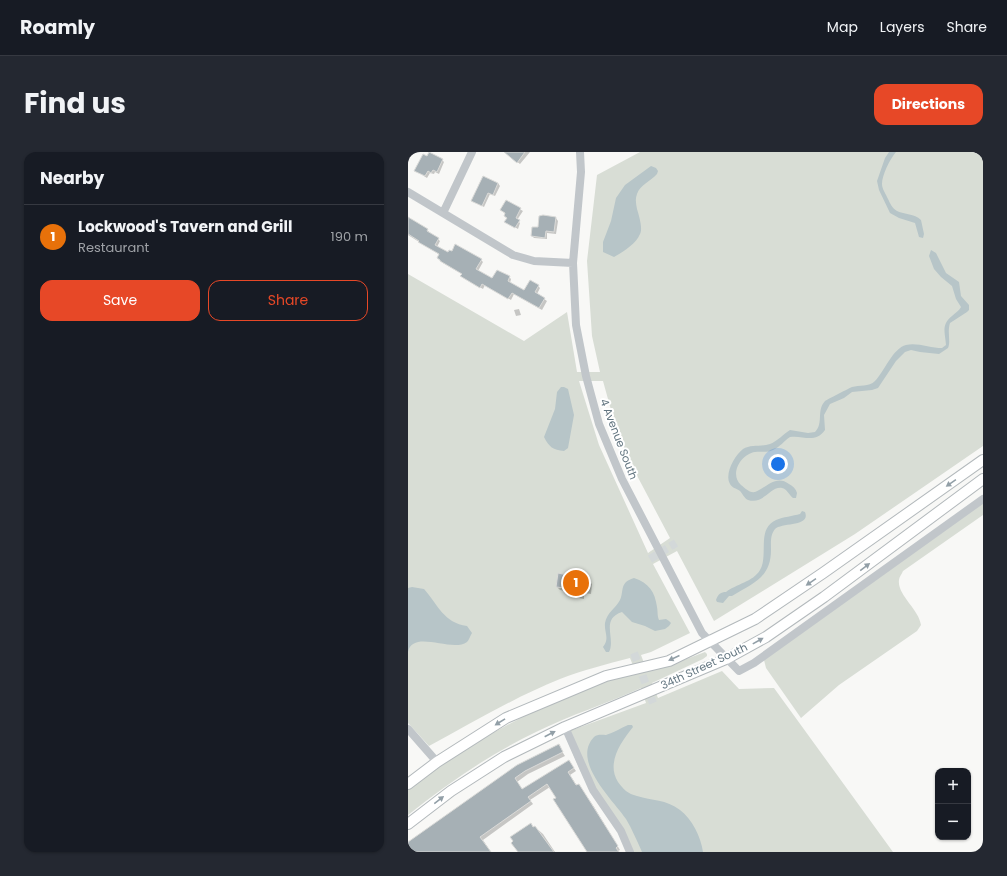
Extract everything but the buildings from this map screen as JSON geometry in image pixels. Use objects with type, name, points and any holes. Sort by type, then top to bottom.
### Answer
[{"type":"main road","name":"34th Street South","points":[[408,784],[437,762],[506,718],[606,676],[669,661],[755,619],[805,586],[983,460]]},
{"type":"main road","name":"34th Street South","points":[[408,824],[451,790],[497,761],[564,727],[726,659],[766,637],[824,597],[983,479]]},
{"type":"street","points":[[443,213],[472,152]]},
{"type":"street","name":"4 Avenue South","points":[[580,152],[581,172],[573,263],[576,325],[586,376],[599,424],[630,497],[702,633],[739,671],[754,663],[983,499]]},
{"type":"street","points":[[408,192],[513,255],[534,261],[573,263]]},
{"type":"street","points":[[564,727],[593,790],[621,831],[630,852]]},
{"type":"street","points":[[408,729],[437,762]]},
{"type":"shaded area","points":[[640,152],[983,152],[983,446],[855,534],[714,621],[677,551],[653,564],[690,633],[651,652],[641,655],[647,671],[668,666],[705,652],[707,654],[707,656],[703,659],[652,683],[658,698],[722,671],[739,689],[774,688],[893,852],[627,852],[620,835],[592,793],[564,733],[646,703],[641,688],[562,720],[502,750],[438,792],[408,815],[408,789],[464,750],[524,716],[545,706],[601,683],[636,673],[630,658],[595,667],[569,676],[543,686],[510,702],[429,746],[408,723],[408,274],[524,341],[567,312],[577,372],[600,372],[592,336],[587,261],[597,175]],"holes":[[[579,381],[603,381],[616,428],[633,468],[670,538],[648,553],[599,445]]]},
{"type":"shaded area","points":[[889,152],[896,152],[883,176],[883,190],[890,204],[895,210],[915,216],[921,220],[924,234],[923,238],[919,237],[915,223],[899,218],[890,213],[879,190],[877,181],[885,158]]},
{"type":"shaded area","points":[[651,166],[656,168],[658,171],[657,174],[638,191],[636,198],[641,229],[638,238],[629,247],[614,257],[603,252],[603,242],[611,221],[616,198],[625,185]]},
{"type":"shaded area","points":[[931,250],[936,253],[946,273],[959,282],[961,296],[969,305],[969,310],[967,312],[950,323],[948,348],[939,354],[911,350],[905,352],[896,361],[878,388],[852,392],[844,398],[830,404],[824,415],[825,430],[817,437],[790,437],[771,451],[755,452],[745,456],[738,465],[736,475],[738,481],[747,490],[755,492],[775,481],[780,480],[792,486],[797,493],[796,498],[793,498],[782,488],[778,488],[758,500],[748,500],[740,491],[731,485],[728,475],[731,465],[743,449],[746,447],[770,444],[790,430],[808,433],[815,432],[819,425],[822,405],[825,401],[852,387],[873,383],[893,355],[901,347],[914,344],[942,348],[946,345],[946,322],[961,307],[956,299],[952,286],[934,269],[929,256]]},
{"type":"shaded area","points":[[561,387],[568,389],[574,415],[568,448],[564,451],[557,450],[552,447],[544,437],[555,409],[557,392]]},
{"type":"shaded area","points":[[983,503],[983,515],[903,571],[899,580],[899,586],[919,619],[921,625],[917,631],[839,685],[801,718],[766,668],[764,660]]},
{"type":"shaded area","points":[[802,511],[805,512],[806,517],[804,520],[779,527],[773,531],[770,560],[764,574],[753,584],[732,596],[729,596],[723,603],[717,602],[716,600],[720,594],[749,580],[760,570],[766,530],[770,524],[779,519],[800,514]]},
{"type":"shaded area","points":[[634,578],[647,585],[653,593],[659,620],[666,619],[671,623],[665,629],[655,631],[632,622],[622,612],[615,615],[610,624],[611,647],[609,652],[606,652],[603,647],[606,641],[606,619],[620,600],[624,584]]},
{"type":"shaded area","points":[[412,587],[424,589],[447,617],[459,624],[467,626],[472,633],[467,642],[460,645],[452,645],[417,642],[411,645],[408,652],[408,588]]},
{"type":"shaded area","points":[[628,725],[632,725],[633,727],[624,739],[616,753],[614,760],[615,775],[618,782],[628,793],[643,798],[664,802],[675,806],[680,810],[688,818],[695,829],[703,852],[642,852],[626,819],[596,780],[587,757],[588,747],[595,736],[609,734]]},
{"type":"tunnel","points":[[650,559],[676,543]]},
{"type":"tunnel","points":[[634,653],[653,703]]},
{"type":"place","name":"Lockwood's Tavern and Grill","points":[[576,583]]}]
